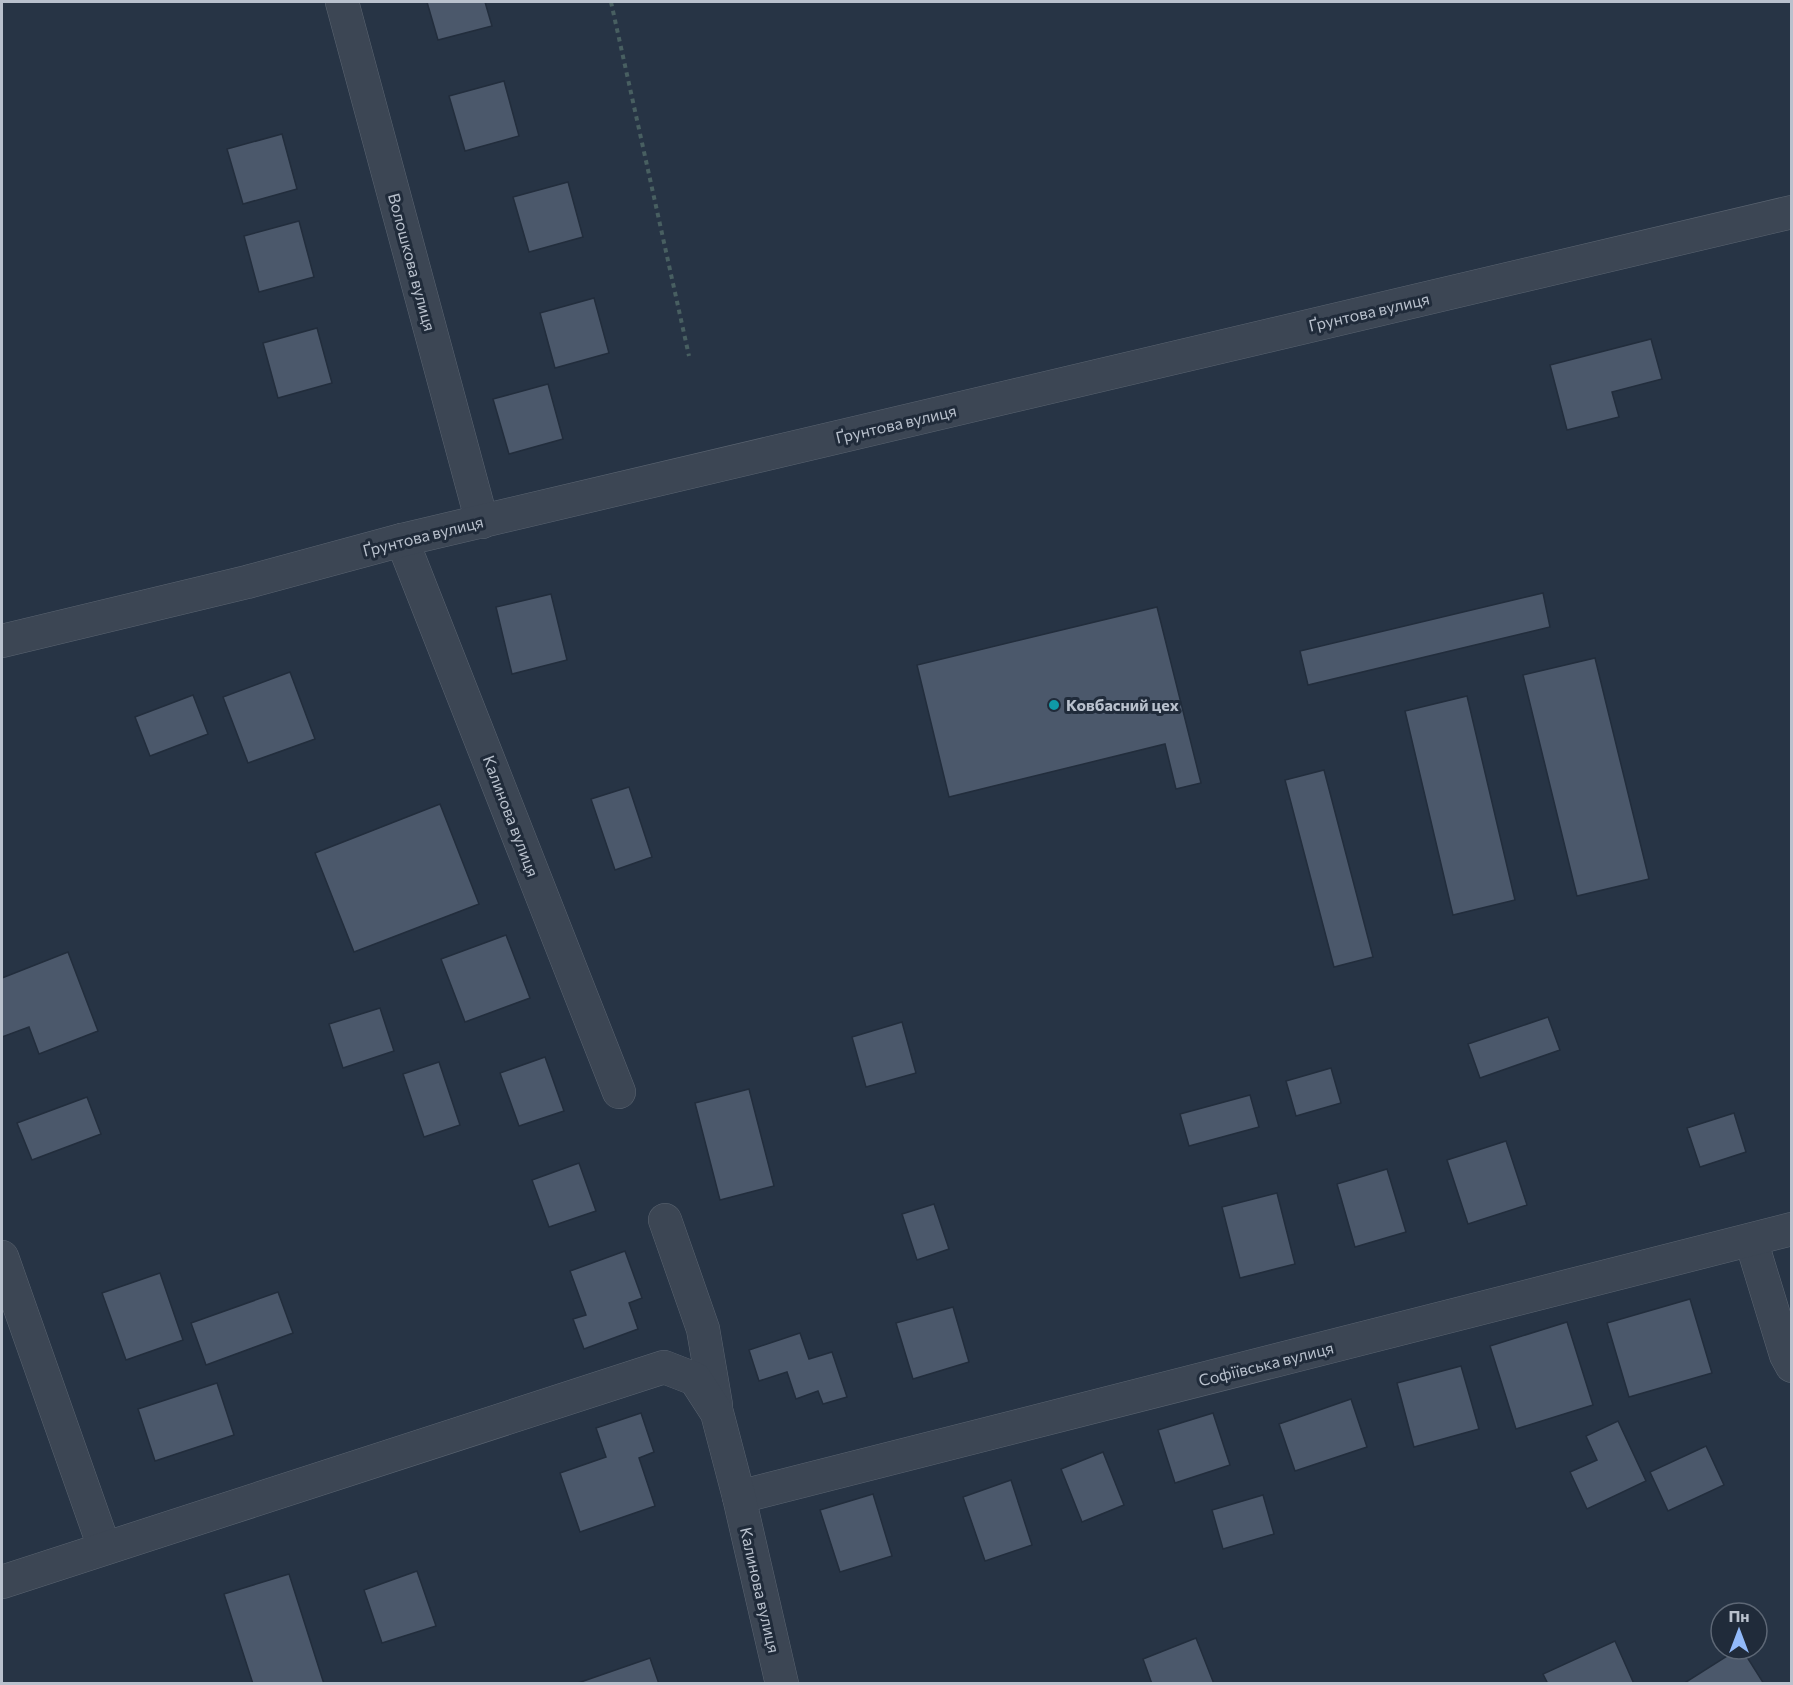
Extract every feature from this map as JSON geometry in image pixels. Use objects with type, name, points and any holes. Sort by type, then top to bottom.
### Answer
[{"type":"street","name":"Волошкова вулиця","points":[[342,2],[482,522]]},
{"type":"street","name":"Ґрунтова вулиця","points":[[2,641],[247,582],[402,540],[1791,212]]},
{"type":"street","name":"Калинова вулиця","points":[[402,540],[619,1092]]},
{"type":"street","points":[[665,1220],[703,1329],[717,1413]]},
{"type":"street","name":"Софіївська вулиця","points":[[739,1497],[1791,1229]]},
{"type":"street","points":[[1751,1240],[1791,1366]]},
{"type":"street","points":[[2,1257],[104,1547]]},
{"type":"street","points":[[2,1582],[664,1367],[695,1379],[717,1413]]},
{"type":"street","name":"Калинова вулиця","points":[[717,1413],[782,1683]]},
{"type":"path","points":[[611,2],[689,356]]},
{"type":"building","points":[[427,2],[485,2],[492,26],[438,40]]},
{"type":"building","points":[[504,81],[519,136],[465,151],[449,96]]},
{"type":"building","points":[[282,134],[297,189],[243,204],[227,149]]},
{"type":"building","points":[[568,182],[583,237],[529,252],[513,197]]},
{"type":"building","points":[[299,221],[314,277],[259,292],[244,236]]},
{"type":"building","points":[[594,298],[609,353],[555,368],[540,313]]},
{"type":"building","points":[[317,328],[332,383],[278,398],[263,343]]},
{"type":"building","points":[[1651,339],[1662,379],[1612,392],[1619,417],[1567,430],[1550,365]]},
{"type":"building","points":[[548,384],[563,439],[509,454],[493,399]]},
{"type":"building","points":[[1543,593],[1550,627],[1308,685],[1300,651]]},
{"type":"building","points":[[551,594],[567,660],[512,674],[496,607]]},
{"type":"building","name":"Ковбасний цех","points":[[1157,607],[1201,783],[1176,789],[1165,744],[949,797],[917,665]]},
{"type":"building","points":[[1595,658],[1649,879],[1577,896],[1523,675]]},
{"type":"building","points":[[290,672],[315,739],[248,763],[223,697]]},
{"type":"building","points":[[193,695],[208,734],[150,756],[135,717]]},
{"type":"building","points":[[1467,696],[1515,900],[1453,915],[1405,711]]},
{"type":"building","points":[[1324,770],[1373,957],[1334,967],[1285,780]]},
{"type":"building","points":[[629,787],[652,857],[615,870],[591,799]]},
{"type":"building","points":[[440,804],[479,904],[354,952],[315,853]]},
{"type":"building","points":[[506,935],[530,998],[465,1022],[441,959]]},
{"type":"building","points":[[68,952],[98,1031],[39,1054],[29,1027],[2,1037],[2,978]]},
{"type":"building","points":[[380,1008],[394,1051],[343,1068],[329,1024]]},
{"type":"building","points":[[1548,1017],[1560,1050],[1480,1078],[1468,1044]]},
{"type":"building","points":[[902,1022],[916,1073],[866,1087],[852,1037]]},
{"type":"building","points":[[545,1057],[564,1111],[519,1126],[500,1073]]},
{"type":"building","points":[[439,1062],[460,1125],[424,1137],[403,1074]]},
{"type":"building","points":[[1331,1068],[1341,1103],[1296,1116],[1286,1081]]},
{"type":"building","points":[[749,1089],[774,1186],[720,1200],[695,1103]]},
{"type":"building","points":[[1250,1095],[1259,1127],[1189,1146],[1180,1114]]},
{"type":"building","points":[[87,1097],[101,1134],[32,1160],[17,1123]]},
{"type":"building","points":[[1734,1113],[1746,1152],[1700,1167],[1687,1128]]},
{"type":"building","points":[[1506,1141],[1527,1205],[1468,1224],[1447,1160]]},
{"type":"building","points":[[579,1163],[596,1211],[549,1227],[532,1180]]},
{"type":"building","points":[[1387,1169],[1406,1232],[1355,1247],[1337,1184]]},
{"type":"building","points":[[1277,1193],[1295,1264],[1240,1278],[1222,1207]]},
{"type":"building","points":[[934,1204],[949,1249],[917,1260],[902,1214]]},
{"type":"building","points":[[625,1251],[642,1298],[629,1303],[638,1329],[584,1349],[573,1319],[586,1315],[570,1271]]},
{"type":"building","points":[[160,1273],[183,1340],[126,1360],[102,1293]]},
{"type":"building","points":[[278,1292],[293,1333],[206,1365],[191,1323]]},
{"type":"building","points":[[1690,1299],[1712,1373],[1629,1397],[1607,1323]]},
{"type":"building","points":[[953,1307],[969,1362],[913,1379],[896,1323]]},
{"type":"building","points":[[1567,1322],[1593,1405],[1516,1429],[1490,1346]]},
{"type":"building","points":[[800,1333],[809,1359],[832,1352],[847,1397],[823,1404],[818,1391],[796,1399],[787,1372],[759,1381],[749,1350]]},
{"type":"building","points":[[1461,1366],[1479,1429],[1414,1447],[1397,1383]]},
{"type":"building","points":[[217,1383],[234,1435],[155,1461],[138,1409]]},
{"type":"building","points":[[1351,1399],[1367,1447],[1295,1471],[1279,1424]]},
{"type":"building","points":[[641,1413],[654,1452],[639,1458],[655,1506],[580,1532],[560,1473],[606,1457],[596,1428]]},
{"type":"building","points":[[1213,1413],[1230,1465],[1175,1483],[1158,1430]]},
{"type":"building","points":[[1618,1421],[1646,1481],[1587,1509],[1570,1472],[1597,1460],[1586,1436]]},
{"type":"building","points":[[1706,1446],[1724,1485],[1668,1511],[1650,1472]]},
{"type":"building","points":[[1103,1452],[1124,1505],[1082,1522],[1061,1469]]},
{"type":"building","points":[[1011,1480],[1032,1545],[985,1561],[963,1497]]},
{"type":"building","points":[[873,1494],[892,1556],[840,1572],[820,1510]]},
{"type":"building","points":[[1263,1495],[1274,1534],[1223,1549],[1212,1510]]},
{"type":"building","points":[[417,1571],[436,1626],[382,1643],[364,1590]]},
{"type":"building","points":[[289,1574],[324,1684],[253,1684],[224,1594]]},
{"type":"building","points":[[1196,1638],[1214,1684],[1152,1684],[1143,1659]]},
{"type":"building","points":[[1615,1641],[1634,1684],[1548,1684],[1543,1674]]},
{"type":"building","points":[[650,1658],[659,1684],[575,1684]]},
{"type":"building","points":[[1719,1661],[1750,1661],[1764,1684],[1687,1684],[1686,1682]]},
{"type":"place","name":"Ковбасний цех","points":[[1054,705]]}]
